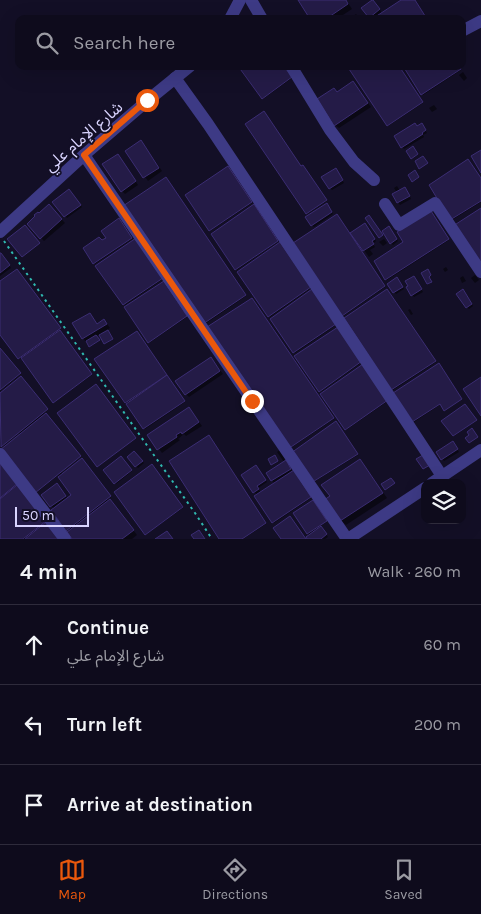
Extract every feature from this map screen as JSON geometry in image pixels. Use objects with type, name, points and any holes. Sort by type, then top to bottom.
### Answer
[{"type":"street","points":[[232,15],[240,0]]},
{"type":"street","points":[[251,0],[260,15]]},
{"type":"street","points":[[466,29],[481,21]]},
{"type":"street","name":"شارع الإمام علي","points":[[0,234],[84,155],[185,70]]},
{"type":"street","points":[[293,70],[330,130],[354,162],[374,180]]},
{"type":"street","points":[[175,78],[208,124],[378,379],[436,479]]},
{"type":"street","points":[[84,155],[347,539],[421,491]]},
{"type":"street","points":[[385,204],[399,225],[435,203],[481,272]]},
{"type":"street","points":[[438,479],[481,450]]},
{"type":"street","points":[[0,454],[65,539]]},
{"type":"path","points":[[0,234],[212,539]]},
{"type":"building","points":[[298,0],[346,0],[348,4],[332,15],[307,15]]},
{"type":"building","points":[[373,0],[380,9],[373,15],[367,15],[361,8]]},
{"type":"building","points":[[401,0],[415,0],[424,15],[378,15]]},
{"type":"building","points":[[241,70],[287,70],[292,77],[262,99]]},
{"type":"building","points":[[350,70],[402,70],[423,102],[387,126]]},
{"type":"building","points":[[405,70],[459,70],[421,95]]},
{"type":"building","points":[[353,81],[368,103],[334,126],[317,99],[334,88],[337,92]]},
{"type":"building","points":[[264,111],[301,166],[303,165],[327,200],[306,214],[245,124]]},
{"type":"building","points":[[415,123],[417,126],[422,123],[426,130],[401,148],[394,136]]},
{"type":"building","points":[[141,140],[159,168],[143,178],[125,151]]},
{"type":"building","points":[[413,146],[418,154],[411,159],[406,151]]},
{"type":"building","points":[[481,150],[481,173],[471,156]]},
{"type":"building","points":[[118,154],[136,181],[121,192],[102,164]]},
{"type":"building","points":[[423,156],[428,163],[419,169],[415,161]]},
{"type":"building","points":[[468,159],[481,178],[481,201],[450,220],[429,185]]},
{"type":"building","points":[[228,166],[252,202],[209,231],[185,195]]},
{"type":"building","points":[[336,168],[343,180],[329,189],[321,177]]},
{"type":"building","points":[[415,170],[419,177],[412,182],[408,175]]},
{"type":"building","points":[[166,177],[246,295],[203,324],[123,206]]},
{"type":"building","points":[[405,187],[410,196],[397,203],[392,194]]},
{"type":"building","points":[[69,189],[81,205],[64,217],[52,202]]},
{"type":"building","points":[[327,203],[332,212],[311,226],[305,217]]},
{"type":"building","points":[[49,204],[62,219],[40,239],[27,224],[34,215]]},
{"type":"building","points":[[254,204],[278,241],[235,270],[211,234]]},
{"type":"building","points":[[481,208],[481,266],[453,226]]},
{"type":"building","points":[[431,211],[449,239],[385,280],[374,261],[403,242],[397,232]]},
{"type":"building","points":[[337,214],[385,286],[342,316],[293,243]]},
{"type":"building","points":[[369,215],[383,235],[379,238],[365,218]]},
{"type":"building","points":[[119,218],[132,238],[93,264],[83,248],[99,237],[102,240],[106,238],[101,231]]},
{"type":"building","points":[[365,223],[375,239],[372,241],[374,244],[363,251],[350,233]]},
{"type":"building","points":[[25,225],[40,243],[22,257],[7,239]]},
{"type":"building","points":[[389,226],[397,239],[390,244],[382,231]]},
{"type":"building","points":[[136,238],[163,278],[123,305],[95,266]]},
{"type":"building","points":[[280,242],[311,287],[268,317],[237,272]]},
{"type":"building","points":[[0,253],[10,265],[0,273]]},
{"type":"building","points":[[17,269],[61,328],[18,359],[0,335],[0,281]]},
{"type":"building","points":[[428,269],[432,282],[427,284],[421,273]]},
{"type":"building","points":[[414,276],[422,289],[411,296],[405,281]]},
{"type":"building","points":[[397,277],[403,287],[393,293],[387,284]]},
{"type":"building","points":[[164,281],[187,316],[148,343],[124,307]]},
{"type":"building","points":[[312,289],[336,324],[293,353],[270,319]]},
{"type":"building","points":[[387,289],[436,361],[391,390],[344,318]]},
{"type":"building","points":[[463,289],[472,304],[466,308],[456,294]]},
{"type":"building","points":[[252,298],[334,418],[288,449],[207,327]]},
{"type":"building","points":[[90,313],[97,324],[104,319],[107,324],[82,339],[72,323]]},
{"type":"building","points":[[338,327],[362,361],[319,392],[294,356]]},
{"type":"building","points":[[60,330],[92,374],[53,403],[21,358]]},
{"type":"building","points":[[108,330],[113,339],[104,344],[99,335]]},
{"type":"building","points":[[137,331],[167,375],[125,403],[94,359]]},
{"type":"building","points":[[96,335],[100,340],[89,347],[86,341]]},
{"type":"building","points":[[0,348],[21,373],[0,390]]},
{"type":"building","points":[[211,357],[220,371],[185,395],[175,381]]},
{"type":"building","points":[[439,363],[462,399],[444,411],[440,404],[412,422],[393,393]]},
{"type":"building","points":[[363,364],[388,400],[345,430],[320,394]]},
{"type":"building","points":[[167,375],[185,401],[143,429],[126,404]]},
{"type":"building","points":[[21,376],[48,409],[1,447],[0,393]]},
{"type":"building","points":[[481,377],[481,416],[463,389]]},
{"type":"building","points":[[96,384],[136,438],[97,467],[57,413]]},
{"type":"building","points":[[465,404],[477,420],[453,436],[441,421]]},
{"type":"building","points":[[189,407],[199,422],[182,434],[181,432],[176,435],[177,437],[157,450],[147,435]]},
{"type":"building","points":[[46,413],[81,456],[35,493],[0,450]]},
{"type":"building","points":[[336,421],[358,454],[311,483],[291,453]]},
{"type":"building","points":[[472,428],[478,437],[469,443],[465,438],[469,435],[467,432]]},
{"type":"building","points":[[209,435],[266,523],[242,539],[219,539],[169,461]]},
{"type":"building","points":[[453,441],[458,449],[441,460],[436,452]]},
{"type":"building","points":[[134,451],[143,461],[135,467],[127,457]]},
{"type":"building","points":[[275,455],[278,461],[271,465],[268,459]]},
{"type":"building","points":[[423,455],[430,465],[423,469],[416,459]]},
{"type":"building","points":[[121,456],[132,470],[114,484],[103,470]]},
{"type":"building","points":[[82,458],[111,496],[66,531],[51,510],[71,495],[58,477]]},
{"type":"building","points":[[360,459],[383,493],[340,521],[324,500],[330,496],[321,485]]},
{"type":"building","points":[[286,460],[291,469],[271,481],[266,473]]},
{"type":"building","points":[[0,461],[18,483],[0,498]]},
{"type":"building","points":[[152,464],[183,507],[145,535],[114,492]]},
{"type":"building","points":[[256,465],[266,480],[257,486],[259,489],[253,493],[241,475]]},
{"type":"building","points":[[294,470],[311,497],[272,523],[254,496]]},
{"type":"building","points":[[391,478],[395,483],[385,490],[381,484]]},
{"type":"building","points":[[57,483],[66,496],[50,507],[41,495]]},
{"type":"building","points":[[17,485],[46,521],[23,539],[0,539],[0,499]]},
{"type":"building","points":[[110,499],[134,530],[122,539],[72,539],[67,532]]},
{"type":"building","points":[[313,500],[327,521],[307,534],[293,513]]},
{"type":"building","points":[[290,516],[306,539],[281,539],[273,528]]},
{"type":"building","points":[[46,522],[59,539],[25,539]]},
{"type":"building","points":[[321,526],[327,534],[321,539],[307,539],[306,537]]},
{"type":"building","points":[[199,530],[205,539],[194,539],[191,535]]},
{"type":"building","points":[[167,531],[173,539],[155,539]]},
{"type":"route","points":[[147,100],[84,155],[252,401]]}]
